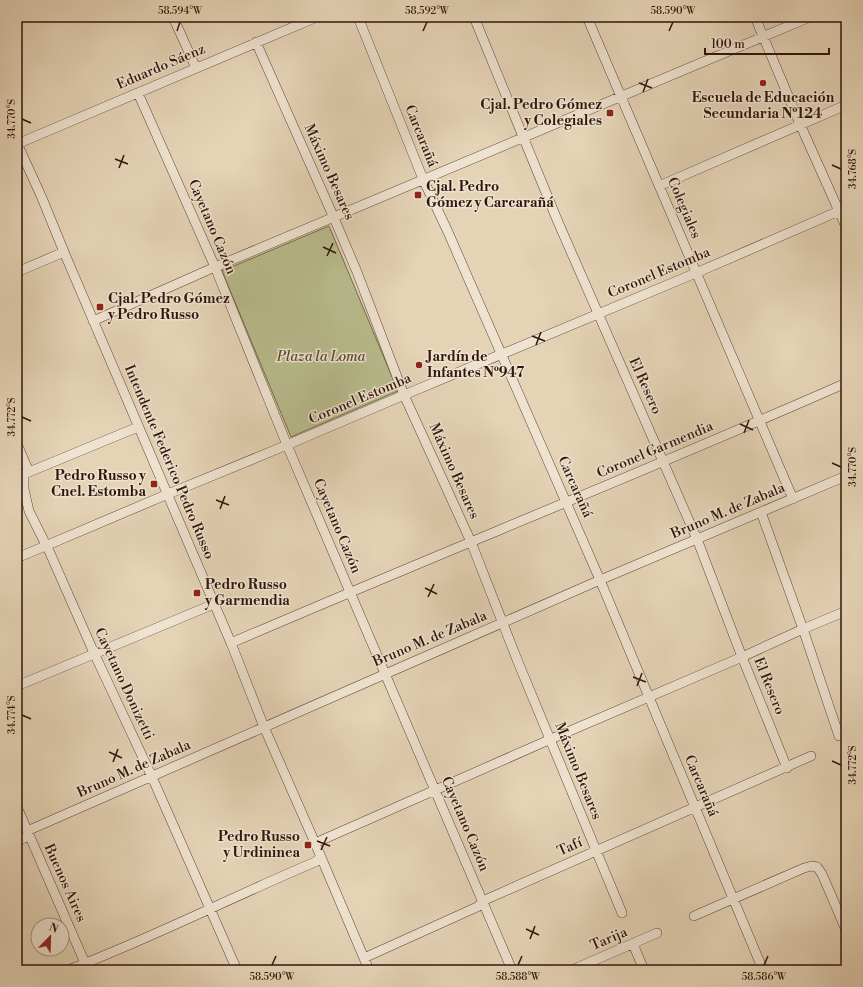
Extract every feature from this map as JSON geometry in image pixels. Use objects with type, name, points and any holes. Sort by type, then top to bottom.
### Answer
[{"type":"street","points":[[173,17],[196,68]]},
{"type":"street","name":"Eduardo Sáenz","points":[[17,144],[317,17]]},
{"type":"street","name":"Carcarañá","points":[[358,17],[423,179],[448,232],[600,580],[762,970]]},
{"type":"street","name":"El Resero","points":[[474,17],[558,222],[697,539],[742,657],[787,768]]},
{"type":"street","name":"Colegiales","points":[[586,17],[793,499]]},
{"type":"street","points":[[756,17],[800,124],[843,209],[846,227]]},
{"type":"street","points":[[93,321],[215,267],[810,17]]},
{"type":"street","name":"Máximo Besares","points":[[256,42],[357,272],[404,395],[471,542],[622,913]]},
{"type":"street","name":"Cayetano Cazón","points":[[138,92],[215,267],[287,445],[512,970]]},
{"type":"street","points":[[659,186],[846,105]]},
{"type":"street","name":"Intendente Federico Pedro Russo","points":[[17,144],[42,198],[231,643],[264,727],[369,970]]},
{"type":"street","name":"Coronel Estomba","points":[[17,558],[696,273],[843,209]]},
{"type":"street","points":[[17,272],[64,252]]},
{"type":"street","name":"Coronel Garmendia","points":[[231,643],[759,422],[846,383]]},
{"type":"street","points":[[23,474],[138,427]]},
{"type":"street","name":"Cayetano Donizetti","points":[[17,444],[29,511],[45,546],[50,553],[94,654],[152,777],[237,970]]},
{"type":"street","name":"Bruno M. de Zabala","points":[[28,833],[385,673],[846,476]]},
{"type":"street","points":[[761,512],[839,736]]},
{"type":"street","points":[[17,686],[214,604]]},
{"type":"street","points":[[315,843],[846,611]]},
{"type":"street","name":"Tafí","points":[[364,958],[477,907],[487,899],[812,756]]},
{"type":"street","name":"Buenos Aires","points":[[17,807],[87,967]]},
{"type":"street","points":[[17,841],[28,833]]},
{"type":"street","points":[[68,970],[87,967],[321,858]]},
{"type":"street","points":[[694,916],[804,868],[812,866],[817,867],[822,874],[846,930]]},
{"type":"street","name":"Tarija","points":[[572,970],[657,933]]},
{"type":"street","points":[[633,944],[644,970]]},
{"type":"green space","name":"Plaza la Loma","points":[[329,226],[398,391],[291,437],[222,271]]},
{"type":"place","name":"Escuela de Educación Secundaria Nº124","points":[[763,83]]},
{"type":"place","name":"Cjal. Pedro Gómez y Colegiales","points":[[610,113]]},
{"type":"place","name":"Cjal. Pedro Gómez y Carcarañá","points":[[418,195]]},
{"type":"place","name":"Cjal. Pedro Gómez y Pedro Russo","points":[[100,307]]},
{"type":"place","name":"Jardín de Infantes Nº947","points":[[419,365]]},
{"type":"place","name":"Pedro Russo y Cnel. Estomba","points":[[154,484]]},
{"type":"place","name":"Pedro Russo y Garmendia","points":[[197,593]]},
{"type":"place","name":"Pedro Russo y Urdininea","points":[[308,845]]}]
